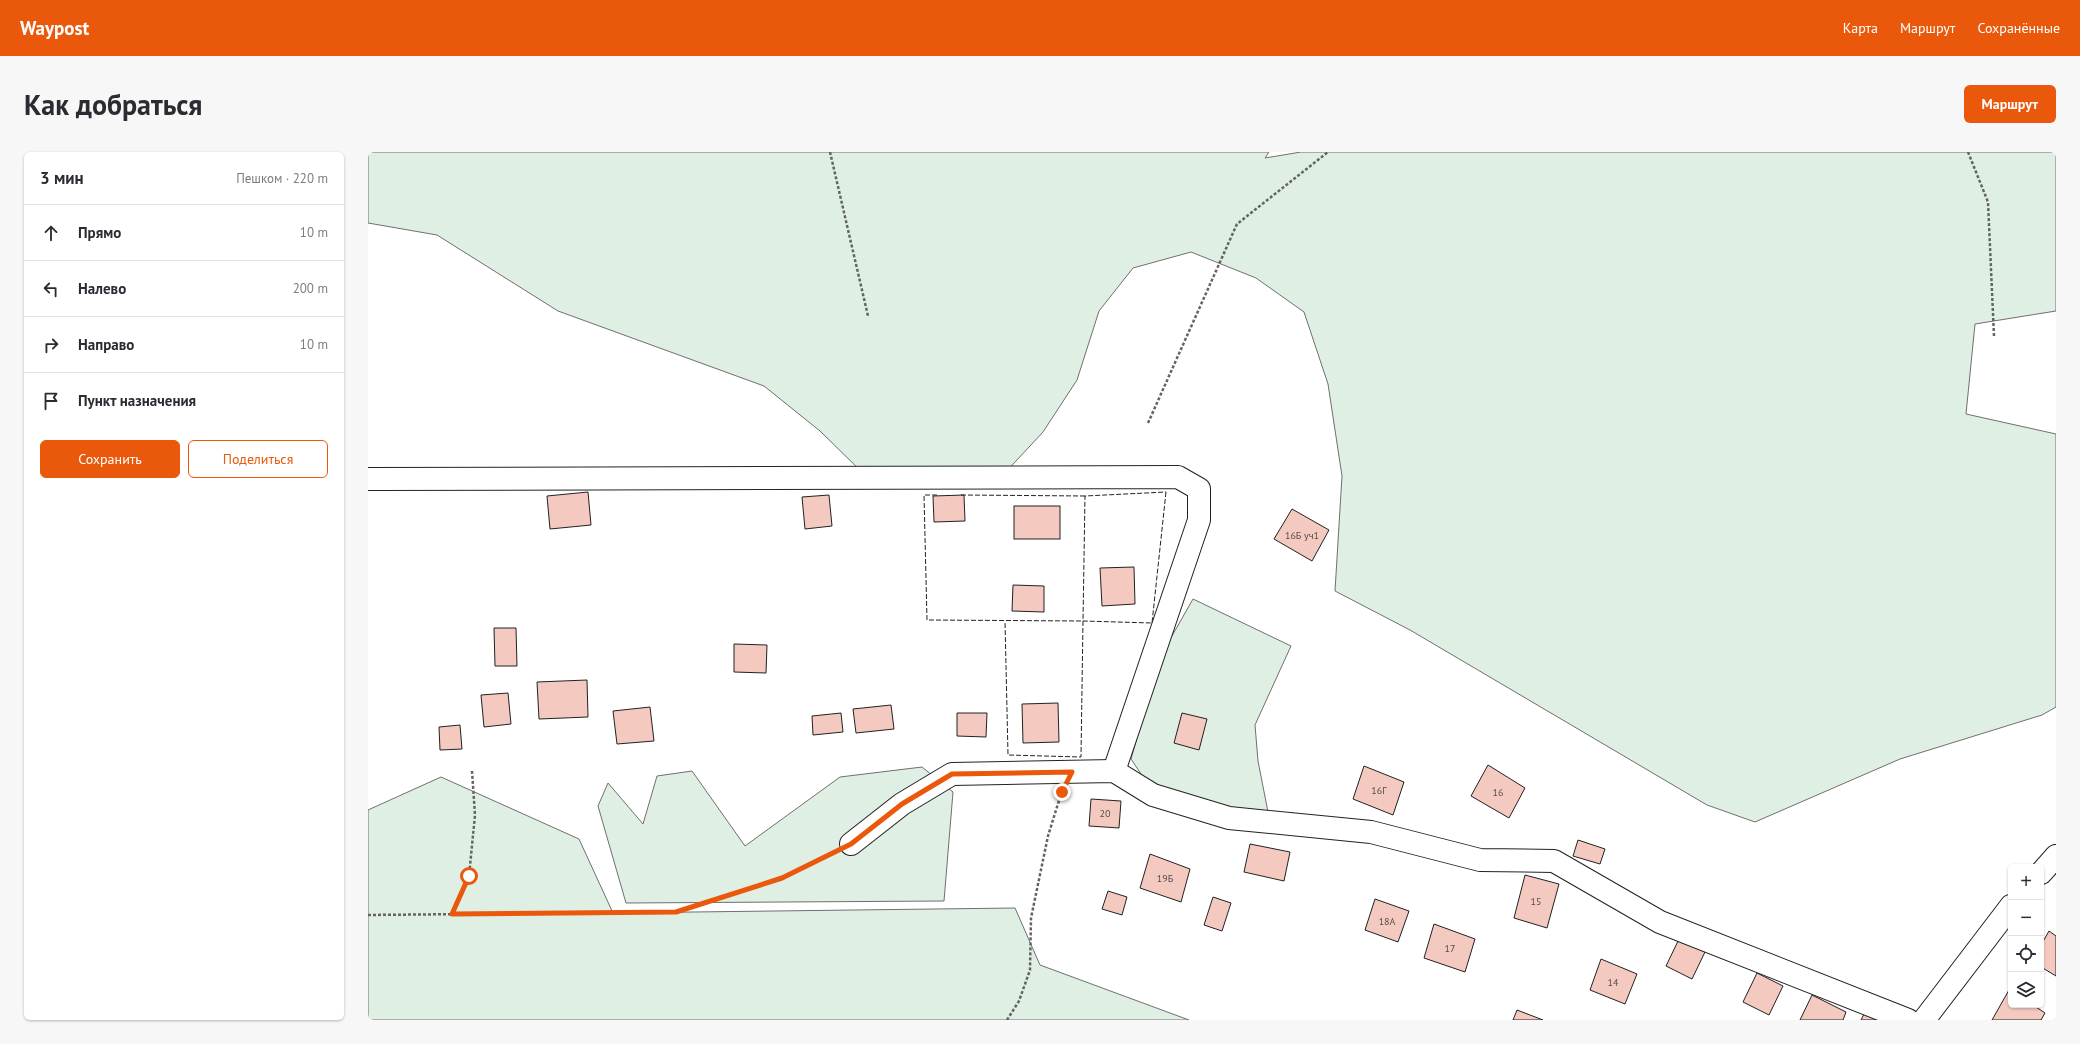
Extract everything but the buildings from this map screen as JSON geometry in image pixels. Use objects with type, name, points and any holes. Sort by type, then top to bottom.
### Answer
[{"type":"street","points":[[368,479],[1178,477],[1199,489],[1199,520],[1114,772]]},
{"type":"street","points":[[851,844],[902,804],[952,774],[1114,772],[1153,795],[1229,818],[1371,832],[1480,860],[1554,861],[1660,922],[1908,1020]]},
{"type":"street","points":[[2044,870],[2056,856]]},
{"type":"street","points":[[1924,1020],[2008,910]]},
{"type":"path","points":[[830,152],[868,316]]},
{"type":"path","points":[[1148,423],[1237,224],[1328,152]]},
{"type":"path","points":[[1968,152],[1988,202],[1994,336]]},
{"type":"path","points":[[452,914],[469,876],[475,816],[472,771]]},
{"type":"path","points":[[1007,1020],[1019,1001],[1030,970],[1031,918],[1046,844],[1062,792],[1072,772]]},
{"type":"path","points":[[368,916],[676,912],[782,878],[851,844]]},
{"type":"green space","points":[[368,152],[1269,152],[1265,158],[1301,152],[2056,152],[2056,311],[1975,324],[1966,414],[2056,434],[2056,707],[2042,715],[1900,759],[1755,822],[1707,805],[1410,630],[1335,591],[1342,476],[1328,384],[1304,312],[1256,278],[1191,252],[1133,268],[1099,311],[1077,380],[1043,432],[1003,475],[869,479],[820,431],[764,386],[558,311],[437,235],[368,223]]},
{"type":"green space","points":[[1193,599],[1291,646],[1255,725],[1258,761],[1268,812],[1222,809],[1145,780],[1131,759],[1160,657]]},
{"type":"green space","points":[[922,767],[953,792],[944,901],[626,903],[598,806],[608,783],[643,824],[657,776],[692,771],[745,846],[840,777]]},
{"type":"green space","points":[[441,777],[579,839],[613,913],[1015,908],[1040,965],[1189,1020],[368,1020],[368,810]]},
{"type":"fence","points":[[1166,492],[1152,623],[1083,621],[1085,496],[1166,492]]},
{"type":"fence","points":[[937,495],[924,495],[927,620],[1083,621],[1081,757],[1008,755],[1005,621]]},
{"type":"fence","points":[[961,495],[1085,496]]},
{"type":"route","points":[[469,876],[452,914],[676,912],[782,878],[851,844],[902,804],[952,774],[1072,772],[1062,792]]}]
